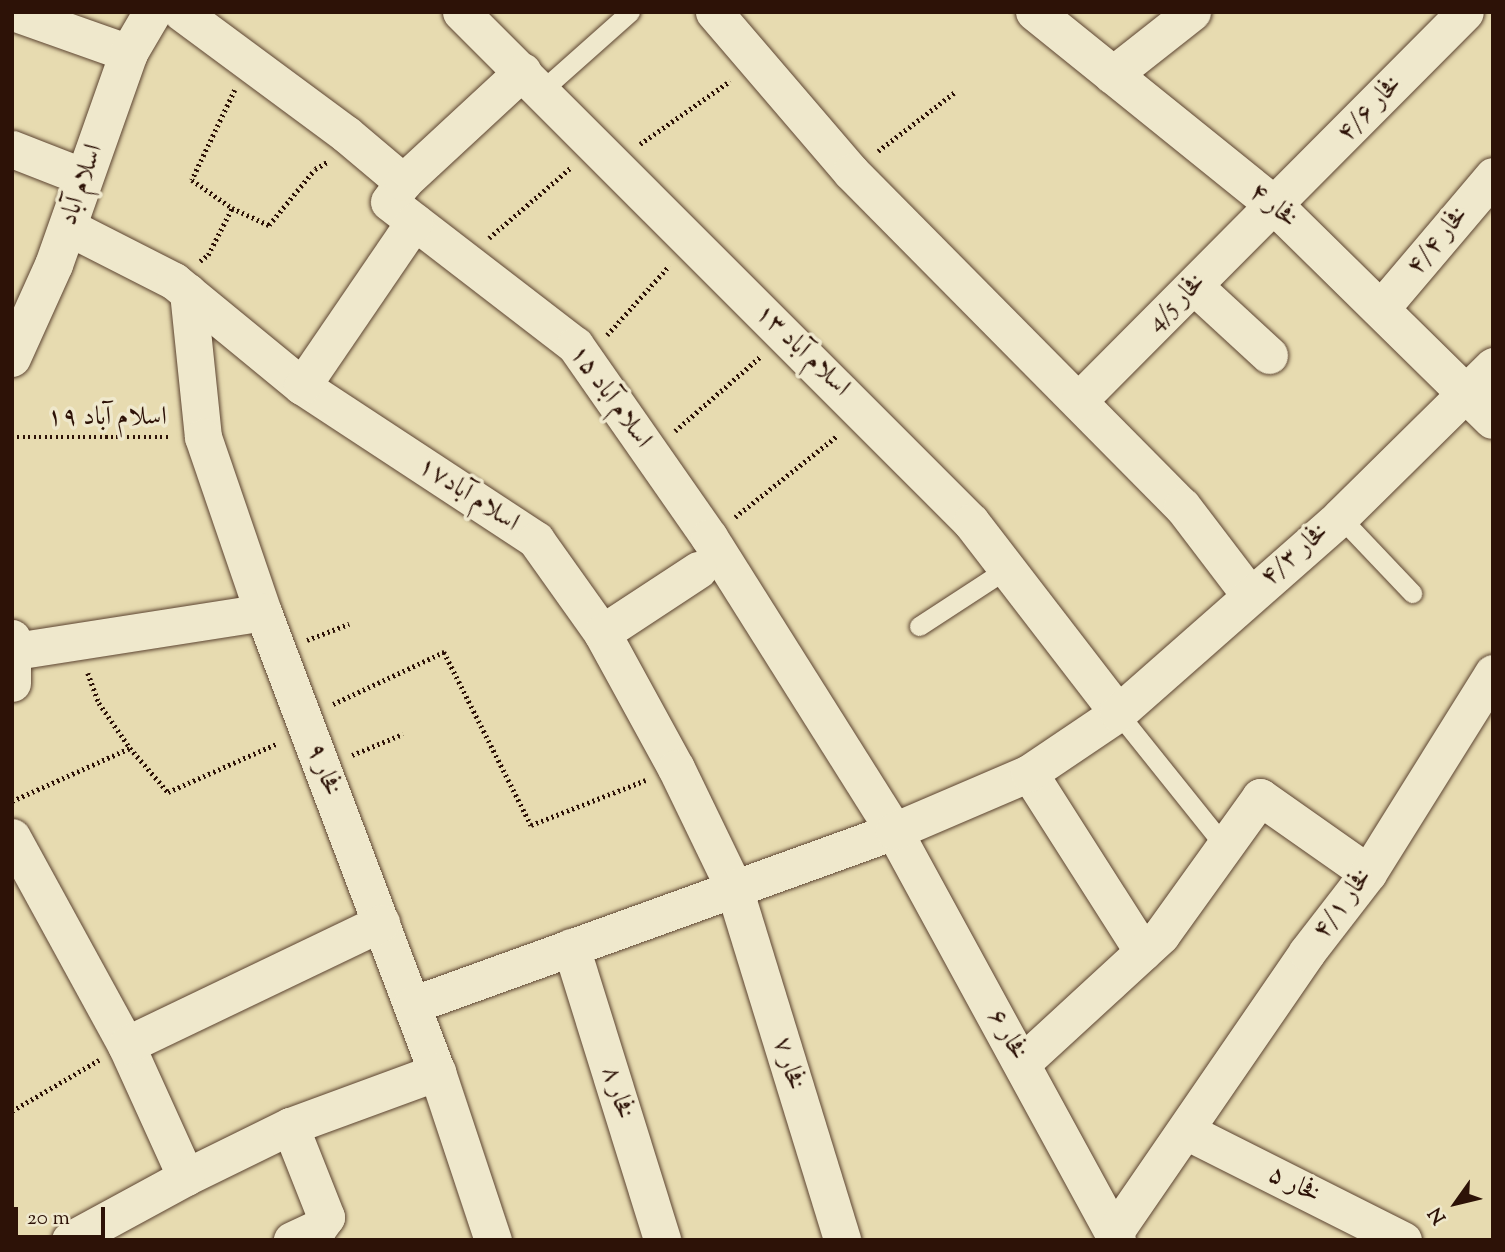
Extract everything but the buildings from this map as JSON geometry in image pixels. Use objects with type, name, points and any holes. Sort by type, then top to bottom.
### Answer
[{"type":"street","points":[[13,12],[129,53]]},
{"type":"street","name":"اسلام آباد","points":[[12,358],[68,228],[129,53],[153,12]]},
{"type":"street","points":[[181,12],[346,134],[403,182],[532,81]]},
{"type":"street","name":"اسلام آباد ۱۳","points":[[461,12],[690,244],[866,413],[971,522],[1118,713]]},
{"type":"street","points":[[714,12],[851,172],[987,314],[1079,400],[1182,506],[1249,594]]},
{"type":"street","name":"فخار ۴","points":[[1035,12],[1275,206],[1382,307],[1480,378],[1493,420]]},
{"type":"street","points":[[1112,75],[1192,12]]},
{"type":"street","name":"فخار ۴/۶","points":[[1275,206],[1465,12]]},
{"type":"street","points":[[12,149],[84,177]]},
{"type":"street","name":"فخار ۴/۴","points":[[1382,307],[1493,176]]},
{"type":"street","name":"اسلام آباد ۱۵","points":[[403,182],[389,202],[467,258],[575,345],[651,452],[703,554],[894,831]]},
{"type":"street","name":"فخار 4/5","points":[[1079,400],[1275,206]]},
{"type":"street","points":[[302,386],[414,222]]},
{"type":"street","name":"اسلام آباد۱۷","points":[[68,228],[181,287],[302,386],[536,540],[602,633],[676,768],[734,888]]},
{"type":"street","points":[[1194,286],[1269,355]]},
{"type":"street","name":"فخار ۹","points":[[181,287],[202,437],[262,612],[437,1072],[493,1240]]},
{"type":"street","name":"فخار ۴/۳","points":[[412,1005],[894,831],[1029,773],[1118,713],[1249,594],[1340,517],[1480,378]]},
{"type":"street","points":[[602,633],[703,554]]},
{"type":"street","points":[[13,657],[77,641],[262,612]]},
{"type":"street","name":"فخار ۴/۱","points":[[1115,1236],[1307,952],[1368,873],[1493,673]]},
{"type":"street","points":[[1029,773],[1143,952]]},
{"type":"street","points":[[1023,1063],[1161,935],[1223,844],[1260,797],[1368,873]]},
{"type":"street","name":"فخار ۶","points":[[894,831],[1023,1063],[1115,1236]]},
{"type":"street","points":[[12,836],[126,1045],[186,1177]]},
{"type":"street","name":"فخار ۷","points":[[734,888],[842,1240]]},
{"type":"street","points":[[126,1045],[381,923]]},
{"type":"street","name":"فخار ۸","points":[[572,947],[662,1240]]},
{"type":"street","points":[[70,1240],[186,1177],[290,1126],[437,1072]]},
{"type":"street","points":[[290,1126],[326,1217],[318,1228],[292,1240]]},
{"type":"street","name":"فخار ۵","points":[[1186,1131],[1403,1240]]},
{"type":"lane","points":[[532,81],[630,12]]},
{"type":"lane","points":[[1340,517],[1412,593]]},
{"type":"lane","points":[[919,626],[1008,568]]},
{"type":"lane","points":[[1118,713],[1223,844]]},
{"type":"path","points":[[249,61],[192,180],[232,208],[269,225],[316,169],[332,158],[346,134]]},
{"type":"path","points":[[467,258],[602,155],[758,62]]},
{"type":"path","points":[[851,172],[955,92]]},
{"type":"path","points":[[181,287],[208,255],[232,208]]},
{"type":"path","points":[[585,359],[690,244]]},
{"type":"path","points":[[651,452],[786,334]]},
{"type":"path","points":[[703,554],[866,413]]},
{"type":"path","name":"اسلام آباد ۱۹","points":[[12,437],[202,437]]},
{"type":"path","points":[[278,652],[349,624]]},
{"type":"path","points":[[77,641],[99,703],[131,748],[168,792],[444,652],[531,825],[676,768]]},
{"type":"path","points":[[322,768],[403,734]]},
{"type":"path","points":[[12,801],[131,748]]},
{"type":"path","points":[[12,1111],[126,1045]]}]
